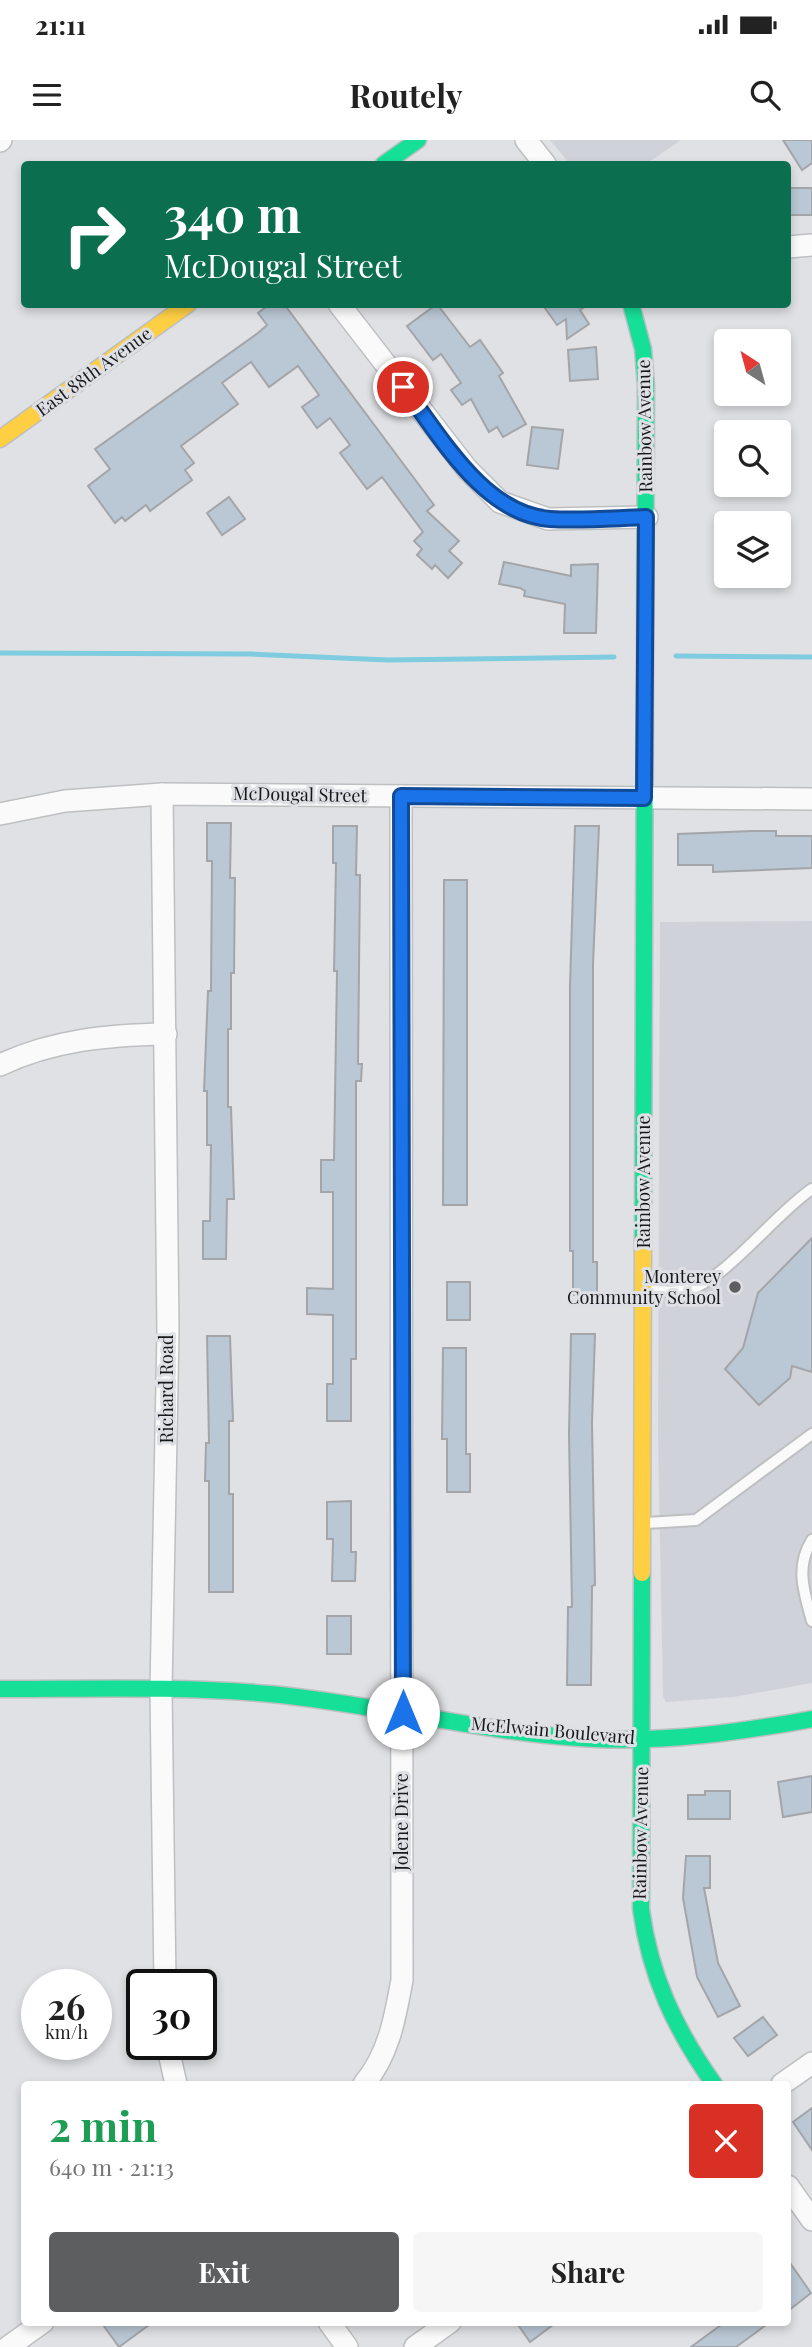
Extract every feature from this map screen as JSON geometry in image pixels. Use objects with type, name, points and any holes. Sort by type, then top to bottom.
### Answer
[{"type":"street","points":[[388,161],[418,140]]},
{"type":"street","points":[[526,140],[543,161]]},
{"type":"street","points":[[791,247],[812,246]]},
{"type":"street","name":"East 88th Avenue","points":[[0,439],[181,308]]},
{"type":"street","points":[[342,308],[467,469],[499,502],[524,513],[548,519],[646,517]]},
{"type":"street","name":"Rainbow Avenue","points":[[632,308],[643,349],[646,385],[641,1909],[645,1950],[656,1987],[673,2023],[712,2081]]},
{"type":"street","name":"McDougal Street","points":[[0,814],[65,801],[162,794],[812,799]]},
{"type":"street","name":"Richard Road","points":[[162,794],[168,1345],[161,1690],[165,1969]]},
{"type":"street","name":"Jolene Drive","points":[[366,2081],[382,2058],[395,2021],[402,1980],[401,796]]},
{"type":"street","points":[[0,1065],[42,1049],[78,1040],[166,1034]]},
{"type":"street","name":"McElwain Boulevard","points":[[0,1689],[270,1694],[535,1732],[642,1739],[729,1733],[812,1719]]},
{"type":"street","points":[[171,2060],[175,2081]]},
{"type":"street","points":[[786,2081],[812,2063]]},
{"type":"street","points":[[791,2190],[812,2220]]},
{"type":"street","points":[[8,2347],[37,2326]]},
{"type":"street","points":[[332,2326],[347,2347]]},
{"type":"street","points":[[415,2347],[444,2326]]},
{"type":"lane","points":[[644,1290],[689,1290],[708,1282],[790,1204],[812,1189]]},
{"type":"lane","points":[[643,1523],[696,1520],[812,1434]]},
{"type":"lane","points":[[812,1540],[805,1552],[801,1574],[812,1621]]},
{"type":"shaded area","points":[[550,140],[681,140],[650,161],[568,161]]},
{"type":"shaded area","name":"Monterey Community School","points":[[812,921],[812,1683],[734,1697],[666,1702],[663,1696],[658,1436],[660,922]]},
{"type":"building","points":[[783,140],[812,140],[812,163],[802,170]]},
{"type":"building","points":[[791,188],[812,188],[812,215],[791,215]]},
{"type":"building","points":[[265,308],[287,308],[434,505],[427,511],[459,541],[449,551],[462,563],[448,578],[435,565],[432,569],[417,555],[422,549],[414,541],[423,532],[382,477],[367,489],[340,453],[350,445],[330,418],[317,428],[302,407],[319,395],[298,366],[269,387],[251,362],[222,383],[238,404],[181,446],[194,463],[185,470],[192,480],[150,511],[146,505],[125,521],[122,517],[115,523],[88,486],[110,469],[95,449],[258,333],[267,325],[258,313]]},
{"type":"building","points":[[432,308],[440,308],[470,347],[480,340],[503,373],[499,376],[526,424],[503,437],[497,427],[489,432],[471,399],[462,405],[451,390],[461,383],[441,354],[433,360],[407,326]]},
{"type":"building","points":[[545,308],[583,308],[580,310],[589,324],[567,339],[566,319],[557,325]]},
{"type":"building","points":[[596,347],[598,379],[570,381],[568,350]]},
{"type":"building","points":[[532,427],[563,430],[558,469],[527,465]]},
{"type":"building","points":[[229,497],[245,519],[222,535],[207,513]]},
{"type":"building","points":[[504,562],[571,576],[571,565],[598,564],[596,633],[564,633],[565,604],[524,596],[525,591],[520,588],[499,584]]},
{"type":"building","points":[[207,823],[231,823],[230,878],[235,878],[234,973],[231,973],[231,1029],[228,1029],[228,1107],[231,1107],[234,1199],[227,1199],[226,1259],[203,1259],[203,1221],[210,1221],[211,1145],[207,1145],[207,1091],[204,1091],[208,991],[211,991],[212,861],[207,861]]},
{"type":"building","points":[[333,826],[357,826],[356,875],[360,875],[358,1064],[362,1064],[361,1081],[356,1081],[356,1359],[351,1359],[351,1421],[327,1421],[327,1384],[333,1384],[333,1315],[307,1314],[307,1288],[333,1289],[333,1192],[321,1192],[321,1160],[334,1160],[337,971],[334,971],[336,863],[333,863]]},
{"type":"building","points":[[575,826],[599,826],[593,964],[593,1262],[597,1262],[597,1295],[573,1295],[573,1251],[570,1251],[570,986]]},
{"type":"building","points":[[776,831],[776,836],[812,836],[812,868],[713,872],[713,865],[678,865],[678,834]]},
{"type":"building","points":[[444,880],[467,880],[467,1205],[443,1205]]},
{"type":"building","points":[[812,1238],[812,1372],[792,1366],[790,1378],[759,1405],[725,1369],[743,1348],[758,1293]]},
{"type":"building","points":[[447,1282],[470,1282],[470,1320],[447,1320]]},
{"type":"building","points":[[571,1334],[595,1334],[592,1423],[595,1585],[592,1586],[591,1685],[567,1685],[568,1607],[572,1607],[569,1434]]},
{"type":"building","points":[[207,1336],[230,1336],[233,1421],[229,1421],[229,1494],[233,1494],[233,1592],[209,1592],[209,1481],[205,1481],[206,1443],[209,1443]]},
{"type":"building","points":[[443,1348],[466,1348],[466,1454],[470,1454],[470,1492],[447,1492],[447,1439],[442,1439]]},
{"type":"building","points":[[351,1501],[351,1552],[356,1552],[355,1581],[332,1581],[333,1539],[327,1539],[327,1502]]},
{"type":"building","points":[[327,1616],[351,1616],[351,1654],[327,1654]]},
{"type":"building","points":[[812,1776],[812,1812],[783,1817],[778,1782]]},
{"type":"building","points":[[705,1791],[730,1791],[730,1819],[688,1819],[688,1795],[705,1795]]},
{"type":"building","points":[[686,1856],[710,1856],[710,1888],[704,1888],[718,1963],[740,2006],[718,2017],[697,1977],[683,1898]]},
{"type":"building","points":[[763,2017],[777,2035],[748,2056],[734,2038]]},
{"type":"building","points":[[812,2108],[812,2150],[793,2122]]},
{"type":"building","points":[[791,2264],[811,2293],[791,2309]]},
{"type":"building","points":[[104,2326],[148,2326],[119,2347]]},
{"type":"building","points":[[519,2326],[552,2326],[530,2342]]},
{"type":"building","points":[[720,2326],[765,2326],[736,2347],[691,2347]]},
{"type":"waterway","points":[[0,653],[251,654],[388,660],[614,657]]},
{"type":"waterway","points":[[676,656],[812,657]]},
{"type":"traffic: fast","points":[[388,161],[418,140]]},
{"type":"traffic: fast","points":[[632,308],[643,349],[646,385],[643,1241]]},
{"type":"traffic: fast","points":[[642,1573],[641,1909],[651,1957],[666,2001],[687,2043],[712,2081]]},
{"type":"traffic: fast","points":[[0,1689],[237,1691],[311,1699],[514,1731],[623,1740],[704,1735],[812,1719]]},
{"type":"traffic: slow","points":[[0,439],[182,308]]},
{"type":"traffic: slow","points":[[642,1573],[643,1241]]},
{"type":"place","name":"Monterey Community School","points":[[735,1287]]},
{"type":"route","points":[[403,387],[484,489],[512,509],[548,519],[646,517],[644,798],[401,796],[403,1713]]}]
